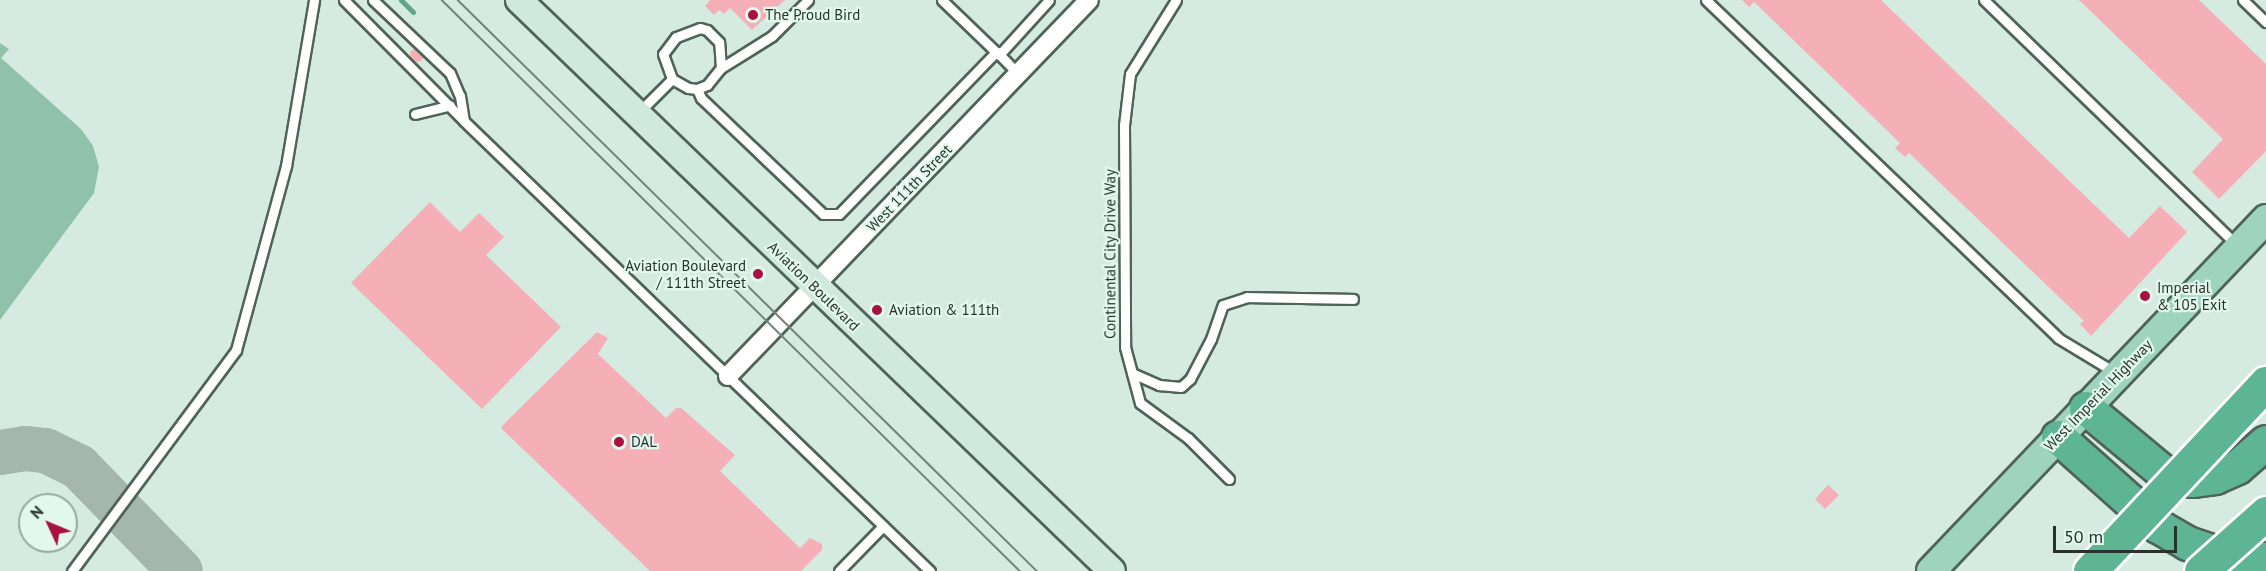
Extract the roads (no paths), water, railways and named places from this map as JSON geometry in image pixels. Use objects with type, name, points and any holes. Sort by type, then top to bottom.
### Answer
[{"type":"highway","points":[[2090,571],[2266,383]]},
{"type":"highway","points":[[2086,408],[2162,471],[2192,480],[2216,477],[2237,467],[2266,442]]},
{"type":"highway","points":[[2058,437],[2120,496],[2187,543],[2229,557],[2266,559]]},
{"type":"highway","points":[[2201,571],[2266,513]]},
{"type":"main road","name":"Aviation Boulevard","points":[[519,0],[1112,571]]},
{"type":"main road","name":"West Imperial Highway","points":[[1931,571],[2266,219]]},
{"type":"street","name":"West 111th Street","points":[[728,376],[1089,0]]},
{"type":"lane","points":[[72,571],[236,350],[286,166],[314,0]]},
{"type":"lane","points":[[344,0],[464,121],[930,571]]},
{"type":"lane","points":[[373,0],[450,73],[460,96],[464,121]]},
{"type":"lane","points":[[721,68],[719,42],[714,34],[700,28],[668,44],[663,64],[672,79],[680,85],[697,89],[707,85],[721,68],[761,45],[808,0]]},
{"type":"lane","points":[[942,0],[1018,74]]},
{"type":"lane","points":[[697,89],[701,98],[814,206],[831,216],[839,214],[1049,0]]},
{"type":"lane","name":"Continental City Drive Way","points":[[1176,0],[1130,74],[1124,126],[1125,347],[1140,403],[1188,438],[1229,479]]},
{"type":"lane","points":[[1706,0],[2058,339],[2118,374]]},
{"type":"lane","points":[[1984,0],[2239,247]]},
{"type":"lane","points":[[2243,0],[2266,22]]},
{"type":"lane","points":[[636,115],[672,79]]},
{"type":"lane","points":[[415,114],[450,105]]},
{"type":"lane","points":[[1132,373],[1159,385],[1181,387],[1190,379],[1206,349],[1223,305],[1231,302],[1247,297],[1353,299]]},
{"type":"lane","points":[[839,571],[883,525]]},
{"type":"waterway","points":[[401,0],[413,12]]},
{"type":"tram line","points":[[442,0],[1020,571]]},
{"type":"tram line","points":[[458,0],[1037,571]]},
{"type":"place","name":"The Proud Bird","points":[[753,15]]},
{"type":"place","name":"Aviation Boulevard / 111th Street","points":[[758,274]]},
{"type":"place","name":"Imperial & 105 Exit","points":[[2145,296]]},
{"type":"place","name":"Aviation & 111th","points":[[877,310]]},
{"type":"place","name":"DAL","points":[[619,442]]}]
